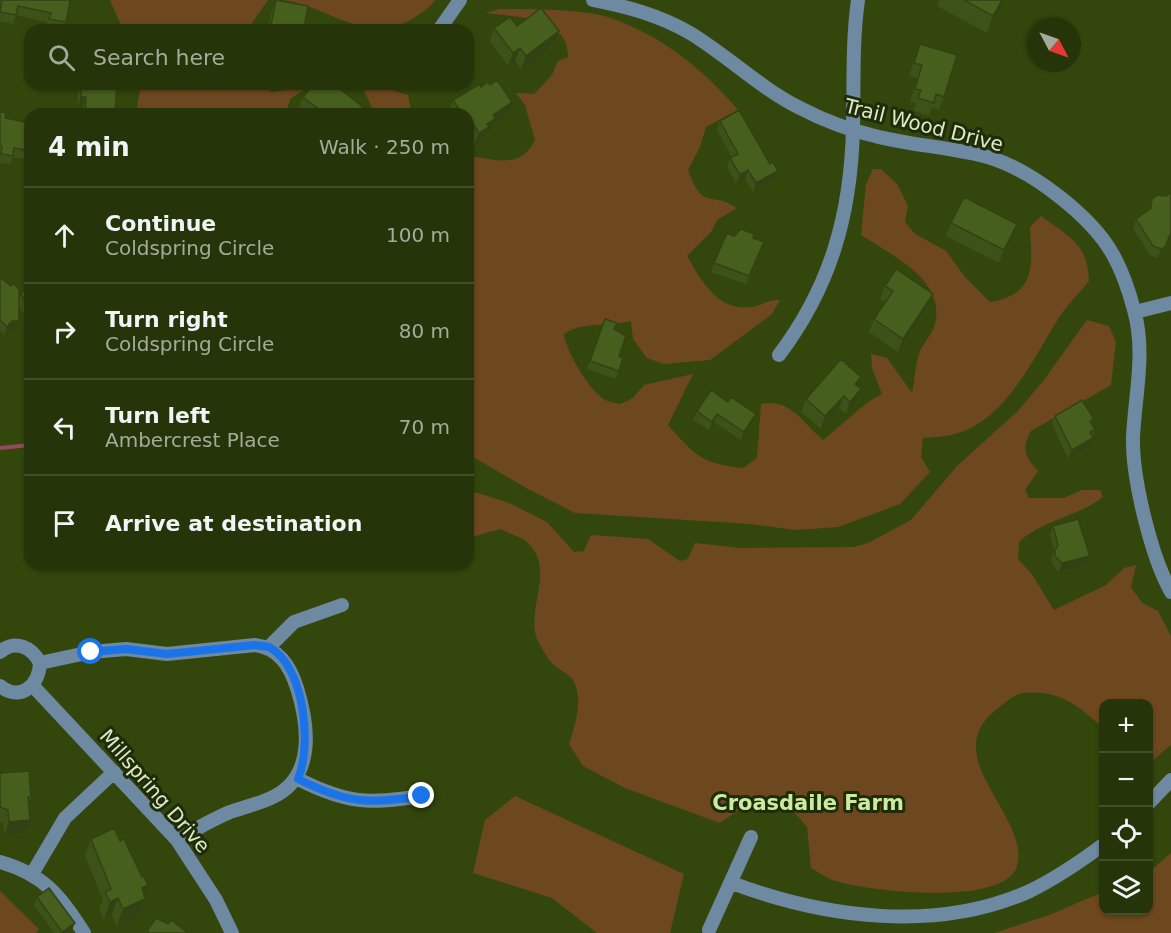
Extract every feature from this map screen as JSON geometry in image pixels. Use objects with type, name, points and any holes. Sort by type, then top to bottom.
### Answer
[{"type":"street","points":[[443,24],[460,0]]},
{"type":"street","name":"Trail Wood Drive","points":[[592,0],[638,8],[681,28],[798,107],[853,130],[988,158],[1026,174],[1075,212],[1104,242],[1119,268],[1135,312],[1140,366],[1133,434],[1135,467],[1148,526],[1171,592]]},
{"type":"street","points":[[779,355],[808,313],[834,255],[849,174],[853,130],[853,49],[858,0]]},
{"type":"street","points":[[1135,312],[1171,303]]},
{"type":"street","points":[[269,647],[294,622],[342,605]]},
{"type":"street","points":[[40,663],[91,652],[126,649],[167,654],[255,645],[269,647],[288,666],[305,721],[303,766],[298,779],[273,797],[228,813],[177,840]]},
{"type":"street","points":[[0,652],[10,646],[25,647],[32,651],[40,663],[40,672],[33,686],[19,692],[12,692],[0,686]]},
{"type":"street","name":"Millspring Drive","points":[[33,686],[177,840],[211,892],[232,933]]},
{"type":"street","points":[[32,874],[65,818],[114,772]]},
{"type":"street","points":[[298,779],[337,797],[362,802],[422,796]]},
{"type":"street","points":[[1153,800],[1171,780]]},
{"type":"street","points":[[709,930],[751,837]]},
{"type":"street","points":[[732,883],[776,900],[830,911],[876,917],[922,916],[977,909],[1029,891],[1076,865],[1099,848]]},
{"type":"street","points":[[0,862],[32,874],[62,900],[84,933]]},
{"type":"shaded area","points":[[110,0],[268,0],[251,24],[120,24]]},
{"type":"shaded area","points":[[283,0],[435,0],[421,13],[400,24],[354,24]]},
{"type":"shaded area","points":[[499,9],[584,12],[627,24],[679,54],[711,81],[738,110],[706,127],[700,147],[688,170],[693,183],[703,196],[720,200],[737,208],[717,220],[712,231],[687,256],[698,275],[719,299],[737,307],[756,306],[780,300],[772,314],[710,360],[664,364],[647,358],[633,339],[631,321],[579,327],[564,334],[569,350],[580,370],[599,396],[608,401],[620,404],[633,398],[644,385],[693,374],[668,425],[685,444],[708,461],[743,468],[757,458],[761,404],[771,403],[788,408],[823,440],[859,409],[882,394],[872,368],[871,354],[887,358],[912,393],[918,356],[934,327],[936,311],[933,296],[914,271],[861,235],[866,184],[873,169],[881,169],[897,184],[908,206],[905,222],[915,234],[946,251],[965,277],[990,302],[1005,298],[1024,285],[1031,266],[1030,227],[1041,216],[1075,242],[1085,257],[1089,281],[1063,312],[1026,373],[1002,404],[972,427],[951,435],[923,438],[921,457],[930,472],[900,504],[838,527],[795,530],[750,524],[575,513],[474,458],[474,157],[498,160],[515,159],[529,149],[535,140],[525,105],[516,93],[534,94],[552,75],[558,61],[568,57],[566,44],[560,33],[550,26],[525,18],[486,13]]},
{"type":"shaded area","points":[[140,90],[269,90],[272,92],[304,90],[290,99],[288,108],[137,108]]},
{"type":"shaded area","points":[[394,90],[408,95],[411,108],[372,108],[364,91]]},
{"type":"shaded area","points":[[1087,320],[1109,326],[1116,342],[1111,385],[1031,431],[1025,447],[1027,457],[1038,471],[1025,490],[1029,498],[1064,498],[1082,490],[1100,490],[1103,497],[1028,535],[1019,542],[1018,559],[1031,573],[1054,610],[1106,585],[1124,568],[1136,565],[1131,587],[1142,603],[1158,611],[1171,636],[1171,745],[1153,760],[1153,699],[1099,699],[1099,724],[1085,712],[1058,697],[1048,694],[1024,693],[1013,697],[997,709],[981,727],[976,746],[980,766],[1011,827],[1018,847],[1017,866],[1007,879],[989,887],[936,893],[855,886],[825,876],[811,868],[807,827],[795,813],[780,804],[742,808],[720,823],[625,788],[583,766],[569,744],[578,704],[576,687],[572,678],[550,660],[537,639],[535,615],[540,566],[536,554],[529,544],[519,537],[500,529],[474,536],[474,492],[509,503],[547,522],[574,552],[584,551],[591,535],[648,539],[680,561],[688,559],[695,543],[741,548],[854,547],[868,543],[911,520],[958,465],[1017,412],[1043,381]]},
{"type":"shaded area","points":[[515,796],[684,874],[670,933],[597,933],[552,898],[473,873],[485,820]]},
{"type":"shaded area","points":[[1171,853],[1171,933],[994,933],[1049,915],[1099,894],[1099,915],[1153,915],[1153,869]]},
{"type":"shaded area","points":[[0,891],[39,929],[36,933],[0,933]]},
{"type":"building","points":[[2,0],[70,1],[66,22],[49,19],[51,13],[18,6],[16,15],[0,12]]},
{"type":"building","points":[[276,0],[308,6],[305,24],[271,24]]},
{"type":"building","points":[[964,0],[1002,0],[993,16]]},
{"type":"building","points":[[541,8],[559,31],[526,56],[520,48],[513,53],[494,28],[510,17],[517,26]]},
{"type":"building","points":[[920,44],[957,55],[944,97],[936,94],[934,103],[918,98],[921,90],[915,89],[922,65],[914,63]]},
{"type":"building","points":[[497,80],[512,102],[493,115],[495,119],[487,124],[489,127],[479,133],[474,126],[474,108],[458,108],[453,100],[474,90],[480,84],[481,87],[488,82],[490,85]]},
{"type":"building","points":[[81,90],[117,90],[115,108],[85,108],[86,97],[81,97]]},
{"type":"building","points":[[308,90],[342,90],[364,108],[317,108],[303,97]]},
{"type":"building","points":[[739,110],[770,164],[773,162],[778,171],[756,183],[748,170],[740,175],[730,158],[738,154],[720,121]]},
{"type":"building","points":[[0,112],[6,113],[5,118],[24,122],[24,150],[14,148],[13,156],[1,154]]},
{"type":"building","points":[[1171,193],[1171,232],[1165,247],[1161,249],[1153,246],[1136,219],[1151,208],[1152,199],[1157,195],[1166,196]]},
{"type":"building","points":[[964,197],[1017,224],[1004,250],[951,223]]},
{"type":"building","points":[[741,229],[754,234],[753,238],[764,242],[749,276],[714,263],[727,233],[734,236]]},
{"type":"building","points":[[896,269],[933,294],[903,339],[874,319],[893,291],[885,286]]},
{"type":"building","points":[[0,277],[11,286],[13,283],[19,289],[19,321],[12,321],[7,327],[0,320]]},
{"type":"building","points":[[605,319],[617,323],[614,329],[626,336],[619,356],[623,358],[619,371],[590,361]]},
{"type":"building","points":[[841,359],[861,377],[855,384],[861,389],[850,402],[844,396],[825,416],[806,399]]},
{"type":"building","points":[[711,390],[728,402],[731,397],[756,414],[744,432],[717,414],[712,422],[697,411]]},
{"type":"building","points":[[1082,400],[1094,419],[1090,421],[1095,430],[1090,432],[1093,438],[1072,450],[1055,416]]},
{"type":"building","points":[[1078,519],[1090,556],[1062,563],[1055,556],[1058,545],[1053,526]]},
{"type":"building","points":[[29,771],[30,820],[9,822],[8,810],[0,807],[0,773]]},
{"type":"building","points":[[114,828],[120,841],[124,839],[148,885],[142,888],[145,899],[123,909],[118,898],[110,902],[105,892],[111,889],[91,839]]},
{"type":"building","points":[[49,888],[75,923],[62,932],[37,897]]},
{"type":"building","points":[[156,918],[168,924],[171,920],[188,933],[150,933],[147,931]]},
{"type":"waterway","points":[[0,448],[24,446]]},
{"type":"district","name":"Croasdaile Farm","points":[[808,803]]},
{"type":"route","points":[[91,652],[126,649],[167,654],[255,645],[269,647],[288,666],[297,688],[305,721],[303,766],[298,779],[337,797],[362,802],[391,801],[422,796]]}]
